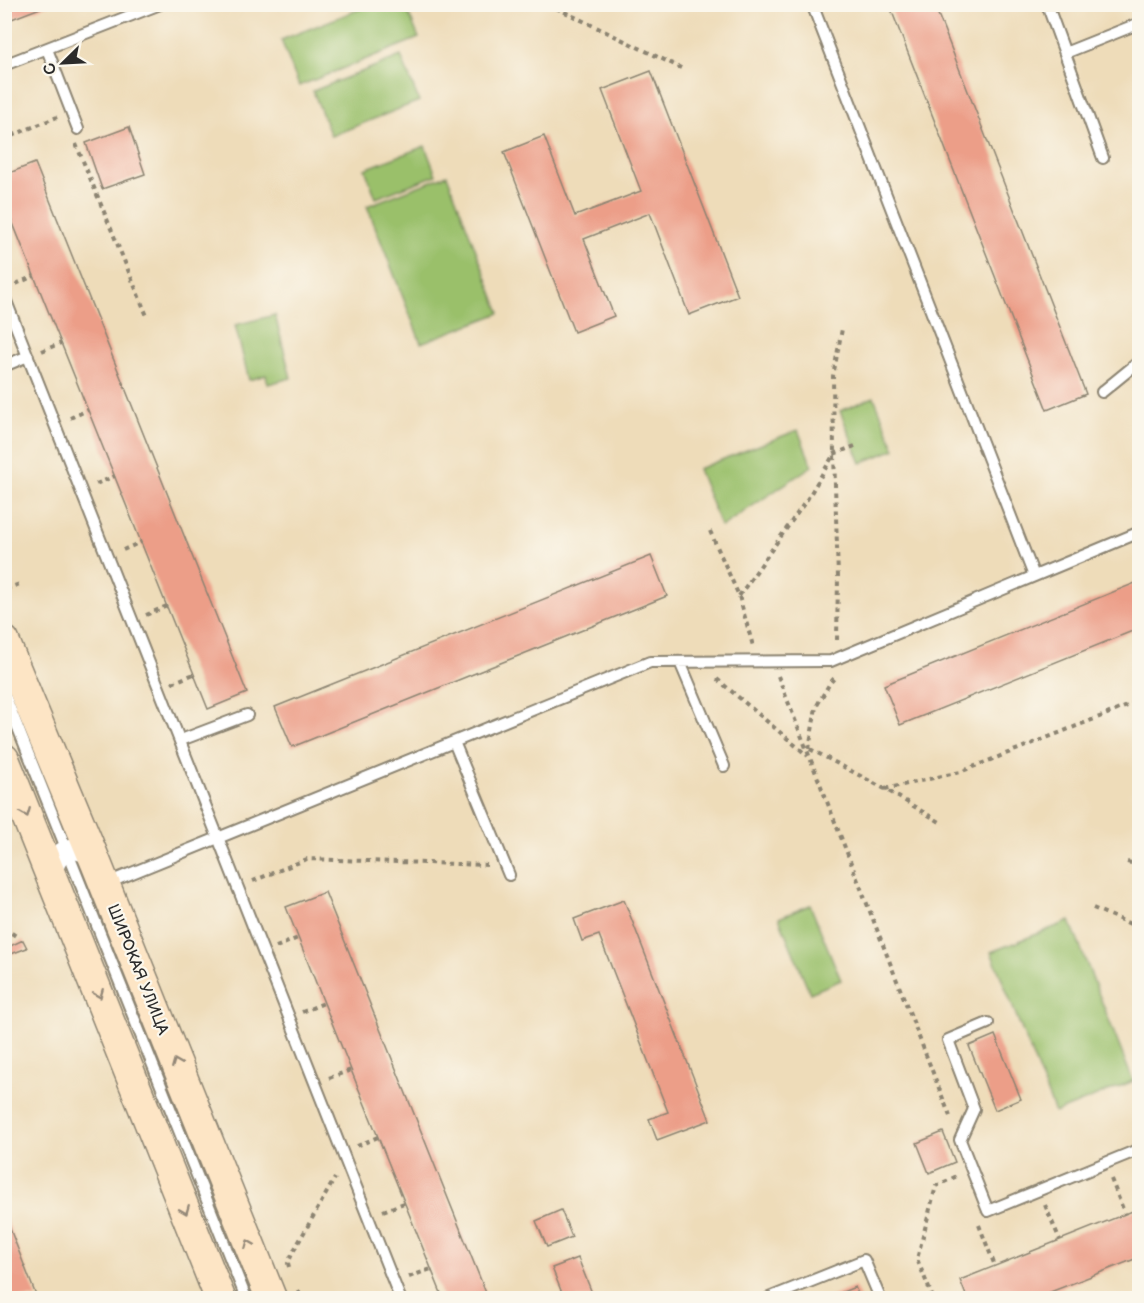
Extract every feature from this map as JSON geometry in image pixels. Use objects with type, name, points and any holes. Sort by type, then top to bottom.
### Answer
[{"type":"main road","name":"ШИРОКАЯ УЛИЦА","points":[[4,641],[271,1299]]},
{"type":"main road","points":[[5,763],[220,1299]]},
{"type":"street","points":[[54,881],[53,863],[67,850],[75,849],[91,855],[100,874]]},
{"type":"lane","points":[[4,65],[160,4]]},
{"type":"lane","points":[[812,4],[1034,576]]},
{"type":"lane","points":[[1047,4],[1103,158]]},
{"type":"lane","points":[[1065,53],[1140,23]]},
{"type":"lane","points":[[47,48],[78,129]]},
{"type":"lane","points":[[4,296],[400,1299]]},
{"type":"lane","points":[[4,366],[28,356]]},
{"type":"lane","points":[[1102,392],[1140,361]]},
{"type":"lane","points":[[100,874],[219,837],[650,662],[831,661],[1140,532]]},
{"type":"lane","points":[[680,662],[724,766]]},
{"type":"lane","name":"ШИРОКАЯ УЛИЦА","points":[[4,693],[246,1299]]},
{"type":"lane","points":[[181,740],[247,715]]},
{"type":"lane","points":[[454,742],[507,871]]},
{"type":"lane","points":[[988,1023],[948,1040],[974,1109],[960,1140],[988,1211],[1140,1149]]},
{"type":"lane","points":[[769,1299],[864,1260],[880,1299]]},
{"type":"path","points":[[548,4],[681,68]]},
{"type":"path","points":[[4,139],[71,111]]},
{"type":"path","points":[[78,129],[76,144],[147,315]]},
{"type":"path","points":[[14,284],[34,276]]},
{"type":"path","points":[[831,661],[838,638],[833,376],[842,329]]},
{"type":"path","points":[[739,596],[808,498],[834,454],[855,446]]},
{"type":"path","points":[[710,531],[739,596],[758,662]]},
{"type":"path","points":[[6,589],[20,584]]},
{"type":"path","points":[[809,756],[816,707],[830,683],[860,649]]},
{"type":"path","points":[[772,661],[960,1140]]},
{"type":"path","points":[[697,662],[809,756]]},
{"type":"path","points":[[885,789],[960,772],[1140,701]]},
{"type":"path","points":[[810,749],[885,789],[940,822]]},
{"type":"path","points":[[239,887],[307,859],[507,871]]},
{"type":"path","points":[[1127,862],[1140,865]]},
{"type":"path","points":[[1093,908],[1140,928]]},
{"type":"path","points":[[4,928],[16,936]]},
{"type":"path","points":[[316,1084],[351,1070]]},
{"type":"path","points":[[291,1272],[288,1263],[293,1252],[344,1156],[378,1137]]},
{"type":"path","points":[[1105,1163],[1125,1214]]},
{"type":"path","points":[[933,1299],[917,1259],[936,1186],[971,1169]]},
{"type":"path","points":[[1039,1190],[1060,1240]]},
{"type":"path","points":[[368,1217],[404,1203]]},
{"type":"path","points":[[988,1211],[979,1225],[995,1266]]},
{"type":"path","points":[[394,1282],[431,1269]]},
{"type":"path","points":[[294,1281],[301,1299]]},
{"type":"green space","points":[[370,5],[405,5],[419,38],[299,86],[281,40]]},
{"type":"green space","points":[[401,56],[419,101],[331,136],[313,91]]},
{"type":"green space","points":[[425,146],[436,175],[376,198],[365,169]]},
{"type":"green space","points":[[447,175],[500,313],[421,343],[367,206]]},
{"type":"green space","points":[[275,315],[291,378],[268,384],[266,375],[249,380],[235,325]]},
{"type":"green space","points":[[874,397],[895,449],[861,463],[840,411]]},
{"type":"green space","points":[[798,430],[812,466],[721,527],[698,469]]},
{"type":"green space","points":[[810,905],[841,980],[810,993],[779,918]]},
{"type":"green space","points":[[1070,921],[1133,1081],[1055,1113],[991,952]]},
{"type":"building","points":[[4,4],[48,4],[48,5],[9,20]]},
{"type":"building","points":[[889,4],[934,4],[1086,394],[1047,410]]},
{"type":"building","points":[[651,71],[738,296],[689,315],[650,213],[584,239],[614,316],[574,332],[504,152],[544,136],[575,216],[641,191],[602,90]]},
{"type":"building","points":[[129,127],[145,174],[102,189],[86,143]]},
{"type":"building","points":[[35,163],[247,693],[208,709],[4,201],[4,175]]},
{"type":"building","points":[[651,556],[667,596],[292,747],[275,707]]},
{"type":"building","points":[[1140,581],[1140,628],[900,725],[884,685]]},
{"type":"building","points":[[325,892],[488,1298],[443,1298],[324,1003],[286,907]]},
{"type":"building","points":[[624,900],[710,1120],[657,1140],[649,1119],[668,1112],[599,935],[582,941],[574,919]]},
{"type":"building","points":[[23,940],[27,948],[11,954],[8,947]]},
{"type":"building","points":[[995,1035],[1021,1099],[995,1110],[969,1046]]},
{"type":"building","points":[[943,1132],[955,1162],[929,1173],[917,1143]]},
{"type":"building","points":[[1140,1208],[1140,1257],[1035,1298],[967,1298],[960,1280]]},
{"type":"building","points":[[561,1210],[572,1237],[547,1247],[536,1221]]},
{"type":"building","points":[[5,1216],[37,1298],[4,1298]]},
{"type":"building","points":[[578,1258],[594,1298],[564,1298],[552,1268]]},
{"type":"building","points":[[855,1287],[860,1298],[828,1298]]}]
